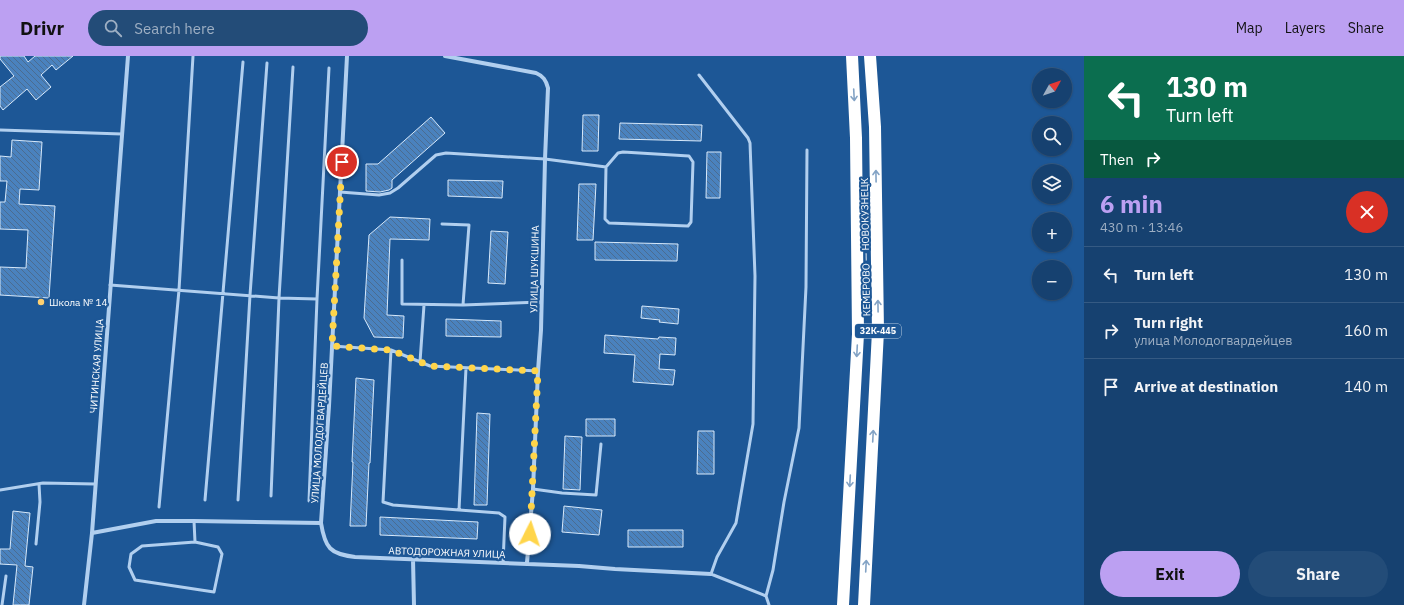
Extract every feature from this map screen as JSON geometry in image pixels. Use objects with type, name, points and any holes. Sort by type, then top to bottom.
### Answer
[{"type":"highway","name":"КЕМЕРОВО — НОВОКУЗНЕЦК","points":[[843,605],[858,334],[856,138],[852,56]]},
{"type":"highway","name":"КЕМЕРОВО — НОВОКУЗНЕЦК","points":[[864,605],[878,331],[875,127],[870,56]]},
{"type":"street","name":"ЧИТИНСКАЯ УЛИЦА","points":[[84,605],[92,533],[128,56]]},
{"type":"street","name":"УЛИЦА МОЛОДОГВАРДЕЙЦЕВ","points":[[321,523],[347,56]]},
{"type":"street","name":"УЛИЦА ШУКШИНА","points":[[445,56],[536,73],[542,76],[547,82],[548,88],[541,330],[533,489],[527,563]]},
{"type":"street","points":[[92,533],[156,521],[321,523]]},
{"type":"street","name":"АВТОДОРОЖНАЯ УЛИЦА","points":[[321,523],[323,536],[327,544],[336,553],[342,556],[527,563],[711,574]]},
{"type":"street","points":[[413,559],[414,605]]},
{"type":"lane","points":[[159,507],[179,290],[193,56]]},
{"type":"lane","points":[[205,500],[243,62]]},
{"type":"lane","points":[[238,500],[250,295],[267,63]]},
{"type":"lane","points":[[271,496],[279,298],[293,68]]},
{"type":"lane","points":[[309,501],[317,299],[329,68]]},
{"type":"lane","points":[[699,74],[748,138],[750,144],[755,276],[753,424],[736,523],[717,557],[711,574],[766,596]]},
{"type":"lane","points":[[0,130],[122,134]]},
{"type":"lane","points":[[769,605],[766,596],[773,570],[784,502],[799,428],[806,287],[807,150]]},
{"type":"lane","points":[[340,192],[379,195],[390,193],[398,188],[436,155],[446,153],[545,159],[606,167]]},
{"type":"lane","points":[[618,153],[689,156],[692,162],[691,222],[688,226],[609,223],[605,219],[606,167],[618,153]]},
{"type":"lane","points":[[442,224],[469,226],[463,305]]},
{"type":"lane","points":[[402,260],[402,304],[463,305],[541,302]]},
{"type":"lane","points":[[110,285],[279,298],[317,299]]},
{"type":"lane","points":[[420,362],[424,305]]},
{"type":"lane","points":[[332,346],[391,350],[430,366],[538,371]]},
{"type":"lane","points":[[391,350],[383,502],[393,505],[499,513],[505,517],[502,563]]},
{"type":"lane","points":[[459,510],[466,368]]},
{"type":"lane","points":[[533,489],[562,493],[596,495],[601,444]]},
{"type":"lane","points":[[36,544],[40,502],[39,484]]},
{"type":"lane","points":[[0,490],[39,484],[95,484]]},
{"type":"lane","points":[[194,521],[195,542]]},
{"type":"lane","points":[[195,542],[218,547],[222,554],[214,592],[135,580],[129,568],[131,554],[142,546],[195,542]]},
{"type":"lane","points":[[2,605],[6,576]]},
{"type":"building","points":[[0,56],[24,56],[28,62],[35,56],[73,56],[56,70],[52,65],[41,75],[51,87],[36,100],[27,89],[3,110],[0,106],[0,87],[14,76],[0,59]]},
{"type":"building","points":[[583,115],[599,115],[598,151],[582,151]]},
{"type":"building","points":[[431,117],[445,133],[392,180],[392,188],[380,192],[366,191],[366,164],[378,164]]},
{"type":"building","points":[[620,123],[702,125],[701,141],[619,139]]},
{"type":"building","points":[[12,140],[42,142],[39,190],[20,189],[19,204],[55,206],[49,298],[0,295],[0,267],[26,268],[28,230],[0,229],[0,202],[5,202],[7,181],[0,181],[0,156],[11,157]]},
{"type":"building","points":[[707,152],[721,152],[720,198],[706,198]]},
{"type":"building","points":[[448,180],[503,181],[502,198],[448,196]]},
{"type":"building","points":[[579,184],[596,184],[593,240],[577,240]]},
{"type":"building","points":[[390,217],[430,219],[429,240],[390,239],[387,315],[404,316],[403,338],[374,337],[364,318],[369,235]]},
{"type":"building","points":[[491,231],[508,232],[505,284],[488,283]]},
{"type":"building","points":[[595,242],[678,244],[677,261],[595,260]]},
{"type":"building","points":[[642,306],[679,309],[678,324],[641,318]]},
{"type":"building","points":[[446,319],[501,321],[501,337],[446,336]]},
{"type":"building","points":[[605,335],[658,339],[659,337],[676,338],[675,355],[660,354],[659,369],[675,370],[673,385],[633,382],[635,355],[604,353]]},
{"type":"building","points":[[356,378],[374,380],[366,526],[350,526]]},
{"type":"building","points":[[477,413],[490,414],[487,505],[474,505]]},
{"type":"building","points":[[586,419],[615,419],[615,436],[586,436]]},
{"type":"building","points":[[698,431],[714,431],[714,474],[697,474]]},
{"type":"building","points":[[565,436],[582,437],[580,490],[563,489]]},
{"type":"building","points":[[564,506],[602,510],[599,535],[562,532]]},
{"type":"building","points":[[13,511],[30,513],[25,566],[33,567],[29,605],[13,605],[17,565],[0,564],[0,549],[10,549]]},
{"type":"building","points":[[380,517],[478,522],[477,539],[380,535]]},
{"type":"building","points":[[628,530],[683,530],[683,547],[628,547]]},
{"type":"place","name":"Школа № 14","points":[[41,302]]},
{"type":"route","points":[[342,162],[332,346],[391,350],[430,366],[538,371],[530,534]]}]
